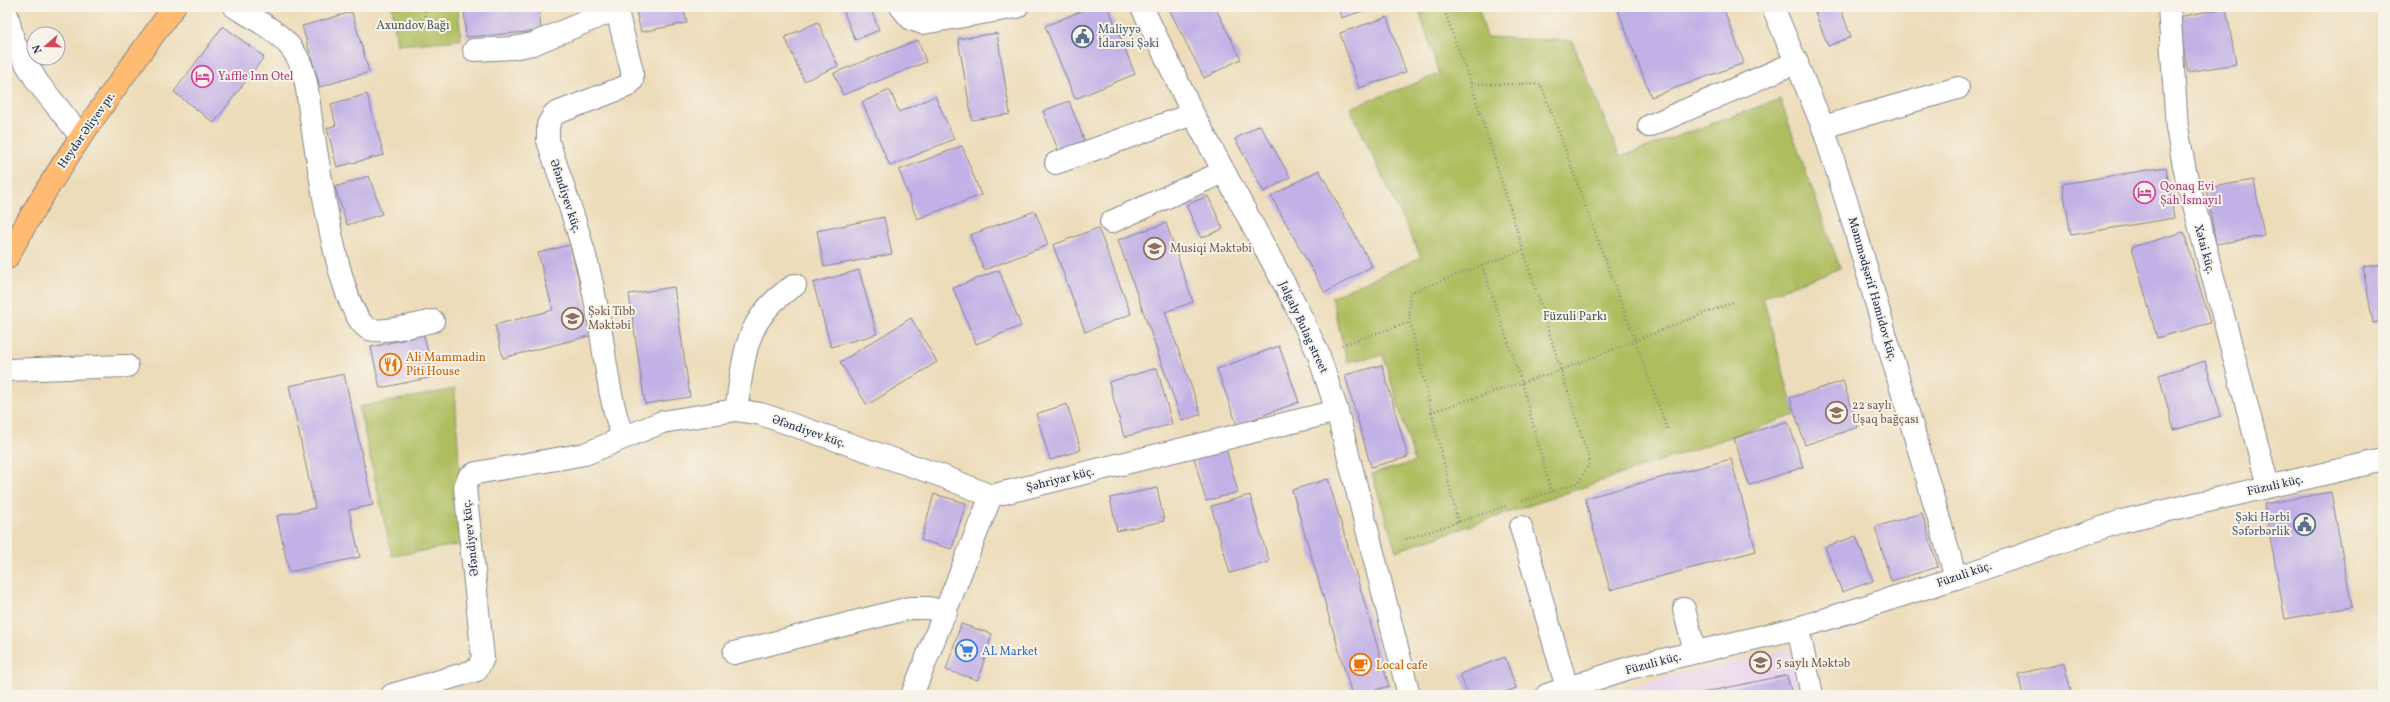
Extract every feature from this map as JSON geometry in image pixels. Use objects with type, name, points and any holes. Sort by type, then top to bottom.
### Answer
[{"type":"main road","name":"Heydər Əliyev pr.","points":[[7,256],[44,191],[80,136],[174,7]]},
{"type":"street","points":[[235,7],[286,42],[297,55],[304,76],[324,199],[342,278],[357,316],[368,328],[380,331],[433,322]]},
{"type":"street","points":[[901,7],[911,19],[923,23],[1017,7]]},
{"type":"street","name":"Jalgaly Bulag street","points":[[1142,7],[1223,172],[1294,302],[1318,353],[1337,411],[1405,694]]},
{"type":"street","name":"Məmmədşərif Həmidov küç.","points":[[1773,7],[1823,127],[1852,219],[1956,578]]},
{"type":"street","name":"Xətai küç.","points":[[2169,7],[2177,128],[2185,171],[2268,486]]},
{"type":"street","points":[[474,50],[532,44],[616,8]]},
{"type":"street","name":"Əfəndiyev küç.","points":[[616,8],[632,71],[632,81],[627,86],[554,114],[548,125],[548,141],[586,258],[596,300],[612,401],[623,437]]},
{"type":"street","points":[[7,15],[14,43],[38,83],[80,136]]},
{"type":"street","points":[[1649,126],[1797,62]]},
{"type":"street","points":[[1823,127],[1958,88]]},
{"type":"street","points":[[1056,163],[1194,114]]},
{"type":"street","points":[[1111,222],[1223,172]]},
{"type":"street","points":[[736,410],[747,340],[765,310],[780,295],[795,285]]},
{"type":"street","points":[[7,370],[127,366]]},
{"type":"street","name":"Əfəndiyev küç.","points":[[392,695],[477,670],[483,658],[465,487],[469,477],[476,473],[585,454],[662,422],[736,410],[761,414],[942,476],[991,496]]},
{"type":"street","name":"Şəhriyar küç.","points":[[991,496],[1337,411]]},
{"type":"street","name":"Füzuli küç.","points":[[1561,693],[1629,668],[1798,628],[1956,578],[2122,520],[2383,460]]},
{"type":"street","points":[[912,695],[991,496]]},
{"type":"street","points":[[1521,527],[1561,693]]},
{"type":"street","points":[[734,653],[910,608],[928,608],[946,612]]},
{"type":"street","points":[[1684,609],[1695,652]]},
{"type":"street","points":[[1798,628],[1812,695]]},
{"type":"path","points":[[425,7],[427,30]]},
{"type":"path","points":[[1443,7],[1471,84],[1590,462],[1578,483],[1515,504]]},
{"type":"path","points":[[1471,84],[1541,84],[1668,431]]},
{"type":"path","points":[[1458,522],[1410,322],[1409,293],[1523,250]]},
{"type":"path","points":[[1482,266],[1522,383],[1551,492]]},
{"type":"path","points":[[1431,412],[1561,370],[1733,302]]},
{"type":"path","points":[[1318,353],[1410,322]]},
{"type":"path","points":[[1406,539],[1508,506]]},
{"type":"shaded area","name":"5 saylı Məktəb","points":[[1789,649],[1799,695],[1606,695],[1667,677]]},
{"type":"green space","name":"Axundov Bağı","points":[[392,7],[458,7],[461,40],[397,45]]},
{"type":"green space","name":"Füzuli Parkı","points":[[1418,7],[1478,7],[1487,37],[1572,41],[1620,157],[1780,99],[1840,268],[1763,297],[1795,415],[1396,551],[1372,474],[1415,462],[1383,355],[1347,362],[1332,297],[1421,257],[1350,108],[1439,74]]},
{"type":"green space","points":[[455,389],[463,544],[392,556],[359,407]]},
{"type":"building","points":[[464,7],[539,7],[541,31],[466,37]]},
{"type":"building","points":[[635,7],[683,7],[687,23],[641,32]]},
{"type":"building","points":[[842,7],[870,7],[879,30],[855,40]]},
{"type":"building","points":[[916,7],[945,7],[945,8],[917,11]]},
{"type":"building","points":[[1091,7],[1108,7],[1135,74],[1075,99],[1045,26]]},
{"type":"building","points":[[1168,7],[1215,7],[1241,59],[1204,78]]},
{"type":"building","points":[[1338,7],[1376,7],[1341,18]]},
{"type":"building","points":[[1617,7],[1723,7],[1744,63],[1651,97]]},
{"type":"building","points":[[1813,7],[1840,7],[1851,37],[1828,46]]},
{"type":"building","points":[[2226,8],[2236,64],[2188,72],[2178,17]]},
{"type":"building","points":[[352,12],[369,72],[320,87],[302,26]]},
{"type":"building","points":[[1387,17],[1406,72],[1359,88],[1340,33]]},
{"type":"building","points":[[818,22],[838,66],[804,81],[785,37]]},
{"type":"building","points":[[223,26],[264,57],[214,123],[174,92]]},
{"type":"building","points":[[997,33],[1010,114],[972,120],[958,39]]},
{"type":"building","points":[[918,40],[926,62],[843,95],[834,73]]},
{"type":"building","points":[[890,90],[899,112],[935,96],[954,139],[890,166],[862,102]]},
{"type":"building","points":[[367,94],[384,155],[337,167],[327,128],[336,125],[331,104]]},
{"type":"building","points":[[1069,101],[1086,145],[1060,155],[1043,111]]},
{"type":"building","points":[[1260,125],[1290,177],[1264,192],[1235,139]]},
{"type":"building","points":[[962,146],[981,195],[917,219],[899,170]]},
{"type":"building","points":[[2166,167],[2174,218],[2071,235],[2062,184]]},
{"type":"building","points":[[1319,170],[1372,266],[1325,293],[1271,196]]},
{"type":"building","points":[[369,176],[382,214],[347,225],[335,187]]},
{"type":"building","points":[[2254,180],[2264,236],[2216,244],[2206,188]]},
{"type":"building","points":[[1208,196],[1223,229],[1201,238],[1186,205]]},
{"type":"building","points":[[1035,211],[1048,245],[984,270],[970,235]]},
{"type":"building","points":[[884,217],[892,254],[824,267],[817,231]]},
{"type":"building","points":[[1166,223],[1193,302],[1165,312],[1201,414],[1182,421],[1118,240]]},
{"type":"building","points":[[1098,228],[1131,314],[1085,332],[1053,245]]},
{"type":"building","points":[[2184,232],[2210,323],[2157,338],[2132,247]]},
{"type":"building","points":[[570,245],[593,335],[503,358],[495,325],[553,310],[538,253]]},
{"type":"building","points":[[2383,264],[2383,321],[2373,323],[2363,267]]},
{"type":"building","points":[[859,270],[877,334],[831,347],[813,283]]},
{"type":"building","points":[[999,270],[1021,326],[976,344],[953,288]]},
{"type":"building","points":[[674,287],[690,397],[645,404],[629,294]]},
{"type":"building","points":[[911,318],[937,362],[867,405],[840,362]]},
{"type":"building","points":[[424,335],[433,377],[380,388],[371,347]]},
{"type":"building","points":[[1279,346],[1299,402],[1237,425],[1217,369]]},
{"type":"building","points":[[2205,361],[2221,416],[2174,430],[2159,375]]},
{"type":"building","points":[[1382,365],[1408,457],[1371,467],[1345,375]]},
{"type":"building","points":[[1157,368],[1172,424],[1124,437],[1109,382]]},
{"type":"building","points":[[344,374],[373,505],[349,510],[360,557],[289,572],[277,516],[315,508],[289,386]]},
{"type":"building","points":[[1843,381],[1858,427],[1805,445],[1790,398]]},
{"type":"building","points":[[1067,404],[1081,450],[1050,460],[1036,414]]},
{"type":"building","points":[[1788,421],[1803,467],[1749,485],[1734,438]]},
{"type":"building","points":[[1225,445],[1238,492],[1206,501],[1193,454]]},
{"type":"building","points":[[1731,459],[1756,551],[1610,590],[1585,498]]},
{"type":"building","points":[[1328,479],[1389,686],[1359,695],[1352,695],[1292,490]]},
{"type":"building","points":[[1157,488],[1164,521],[1117,531],[1110,498]]},
{"type":"building","points":[[2331,492],[2352,607],[2285,619],[2264,504]]},
{"type":"building","points":[[934,494],[966,503],[952,549],[921,540]]},
{"type":"building","points":[[1250,495],[1269,562],[1230,573],[1211,506]]},
{"type":"building","points":[[1922,513],[1938,567],[1891,581],[1875,527]]},
{"type":"building","points":[[1856,536],[1873,581],[1842,592],[1825,547]]},
{"type":"building","points":[[961,624],[992,634],[978,680],[946,670]]},
{"type":"building","points":[[1505,657],[1516,688],[1497,695],[1468,695],[1460,674]]},
{"type":"building","points":[[2064,663],[2072,695],[2023,695],[2018,674]]},
{"type":"building","points":[[1787,675],[1792,695],[1697,695],[1697,694]]},
{"type":"place","name":"Maliyyə İdarəsi Şəki","points":[[1083,36]]},
{"type":"place","name":"Yaffle Inn Otel","points":[[202,76]]},
{"type":"place","name":"Qonaq Evi Şah İsmayıl","points":[[2144,193]]},
{"type":"place","name":"Musiqi Məktəbi","points":[[1155,248]]},
{"type":"place","name":"Şəki Tibb Məktəbi","points":[[572,318]]},
{"type":"place","name":"Ali Mammadin Piti House","points":[[390,364]]},
{"type":"place","name":"22 saylı Uşaq bağçası","points":[[1837,412]]},
{"type":"place","name":"Şəki Hərbi Səfərbərlik","points":[[2305,524]]},
{"type":"place","name":"AL Market","points":[[966,651]]},
{"type":"place","name":"5 saylı Məktəb","points":[[1760,663]]},
{"type":"place","name":"Local cafe","points":[[1361,665]]}]
